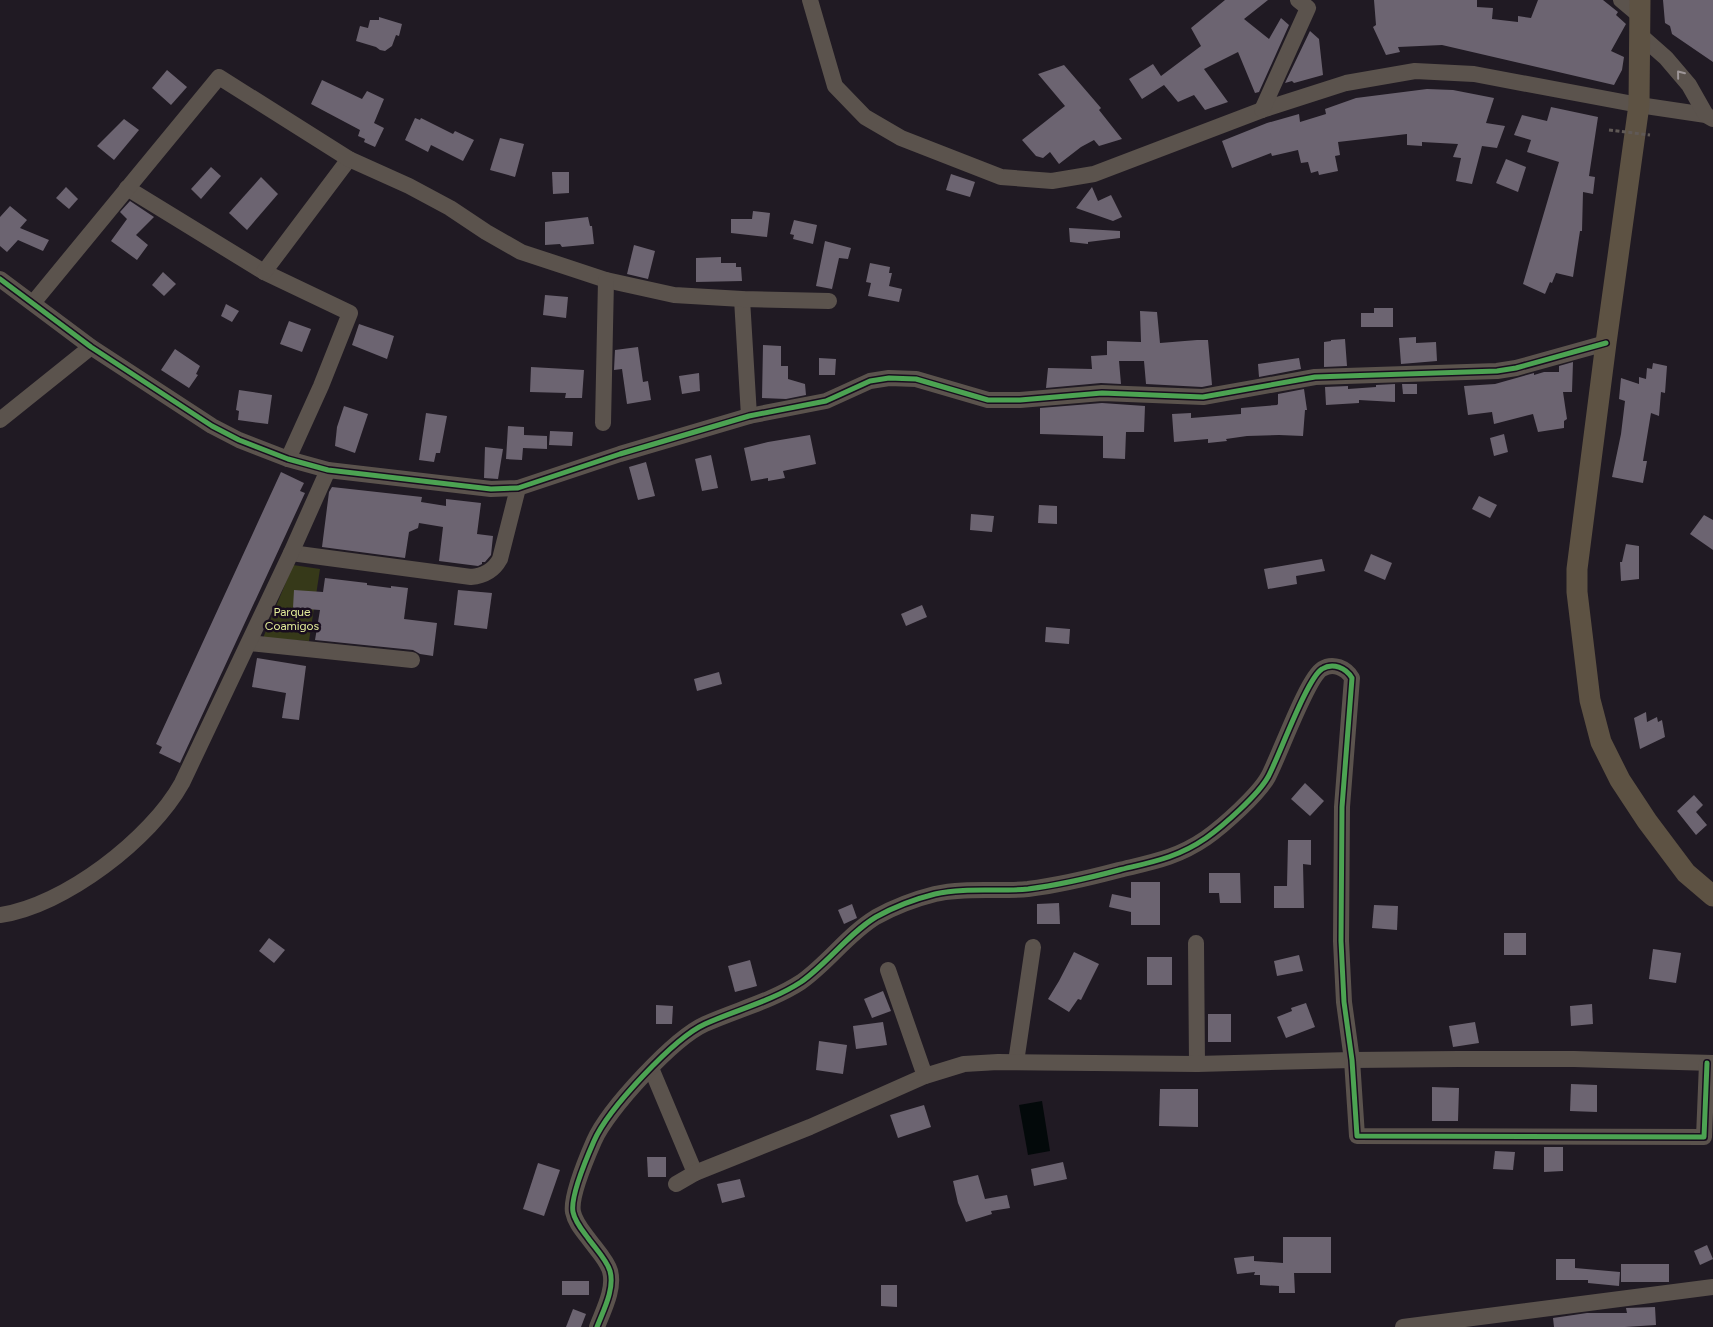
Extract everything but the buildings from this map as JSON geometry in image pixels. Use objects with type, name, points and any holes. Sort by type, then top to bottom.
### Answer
[{"type":"main road","points":[[1640,17],[1639,106],[1577,569],[1577,592],[1590,700],[1601,742],[1620,780],[1647,821],[1686,873],[1713,896]]},
{"type":"street","points":[[810,0],[834,86],[865,116],[901,138],[1001,177],[1052,181],[1094,174],[1262,110],[1346,83],[1415,71],[1474,74],[1639,106],[1711,112]]},
{"type":"street","points":[[1262,110],[1308,8],[1298,0]]},
{"type":"street","points":[[1621,0],[1640,17],[1666,58],[1711,112]]},
{"type":"street","points":[[33,303],[219,77],[349,159],[409,186],[450,208],[521,252],[606,280],[674,295],[742,300],[829,301]]},
{"type":"street","points":[[264,272],[349,159]]},
{"type":"street","points":[[127,188],[264,272],[350,312],[321,386],[288,459]]},
{"type":"street","points":[[0,279],[91,347],[212,426],[239,440],[288,459],[328,470],[491,489],[518,488],[620,454],[749,416],[820,403],[870,382],[890,378],[916,379],[988,400],[1020,400],[1102,393],[1203,397],[1315,377],[1497,371],[1516,368],[1606,343]]},
{"type":"street","points":[[603,423],[606,280]]},
{"type":"street","points":[[742,300],[749,416]]},
{"type":"street","points":[[0,420],[91,347]]},
{"type":"street","points":[[0,915],[25,908],[82,882],[125,851],[168,805],[182,783],[249,643],[328,470]]},
{"type":"street","points":[[291,553],[471,577],[482,575],[497,565],[500,559],[518,488]]},
{"type":"street","points":[[249,643],[412,660]]},
{"type":"street","points":[[597,1327],[611,1288],[610,1269],[577,1222],[574,1213],[574,1195],[595,1138],[609,1116],[651,1068],[677,1042],[702,1025],[784,992],[816,970],[876,918],[912,901],[954,891],[1027,889],[1076,881],[1174,856],[1193,846],[1210,835],[1258,792],[1274,766],[1305,696],[1317,674],[1324,667],[1337,666],[1350,673],[1352,678],[1342,807],[1341,941],[1344,1002],[1352,1060],[1357,1136],[1704,1137],[1710,1063],[1574,1059],[1352,1060],[1197,1064],[1016,1062],[964,1064],[925,1076],[810,1127],[695,1173],[676,1184]]},
{"type":"street","points":[[1196,943],[1197,1064]]},
{"type":"street","points":[[1016,1062],[1032,947]]},
{"type":"street","points":[[888,970],[925,1076]]},
{"type":"street","points":[[651,1068],[695,1173]]},
{"type":"street","points":[[1403,1327],[1713,1287]]},
{"type":"path","points":[[1609,130],[1650,136]]},
{"type":"green space","name":"Parque Coamigos","points":[[293,565],[320,569],[309,641],[263,638]]},
{"type":"shaded area","points":[[1042,1101],[1050,1151],[1028,1155],[1019,1105]]},
{"type":"cycle path","points":[[0,279],[91,347],[212,426],[239,440],[288,459],[328,470],[491,489],[518,488],[620,454],[749,416],[826,401],[870,381],[889,378],[916,379],[988,400],[1020,400],[1102,393],[1203,397],[1315,377],[1497,371],[1516,368],[1606,343]]},
{"type":"cycle path","points":[[597,1327],[610,1292],[610,1271],[574,1216],[573,1205],[576,1187],[583,1166],[602,1127],[627,1094],[660,1059],[692,1032],[705,1024],[790,989],[811,974],[866,924],[883,913],[905,904],[927,896],[947,892],[1028,889],[1063,883],[1153,862],[1195,845],[1230,818],[1263,784],[1273,767],[1309,687],[1316,675],[1322,669],[1330,666],[1343,669],[1352,678],[1342,807],[1341,941],[1344,1002],[1352,1060],[1357,1136],[1704,1137],[1707,1063]]}]
